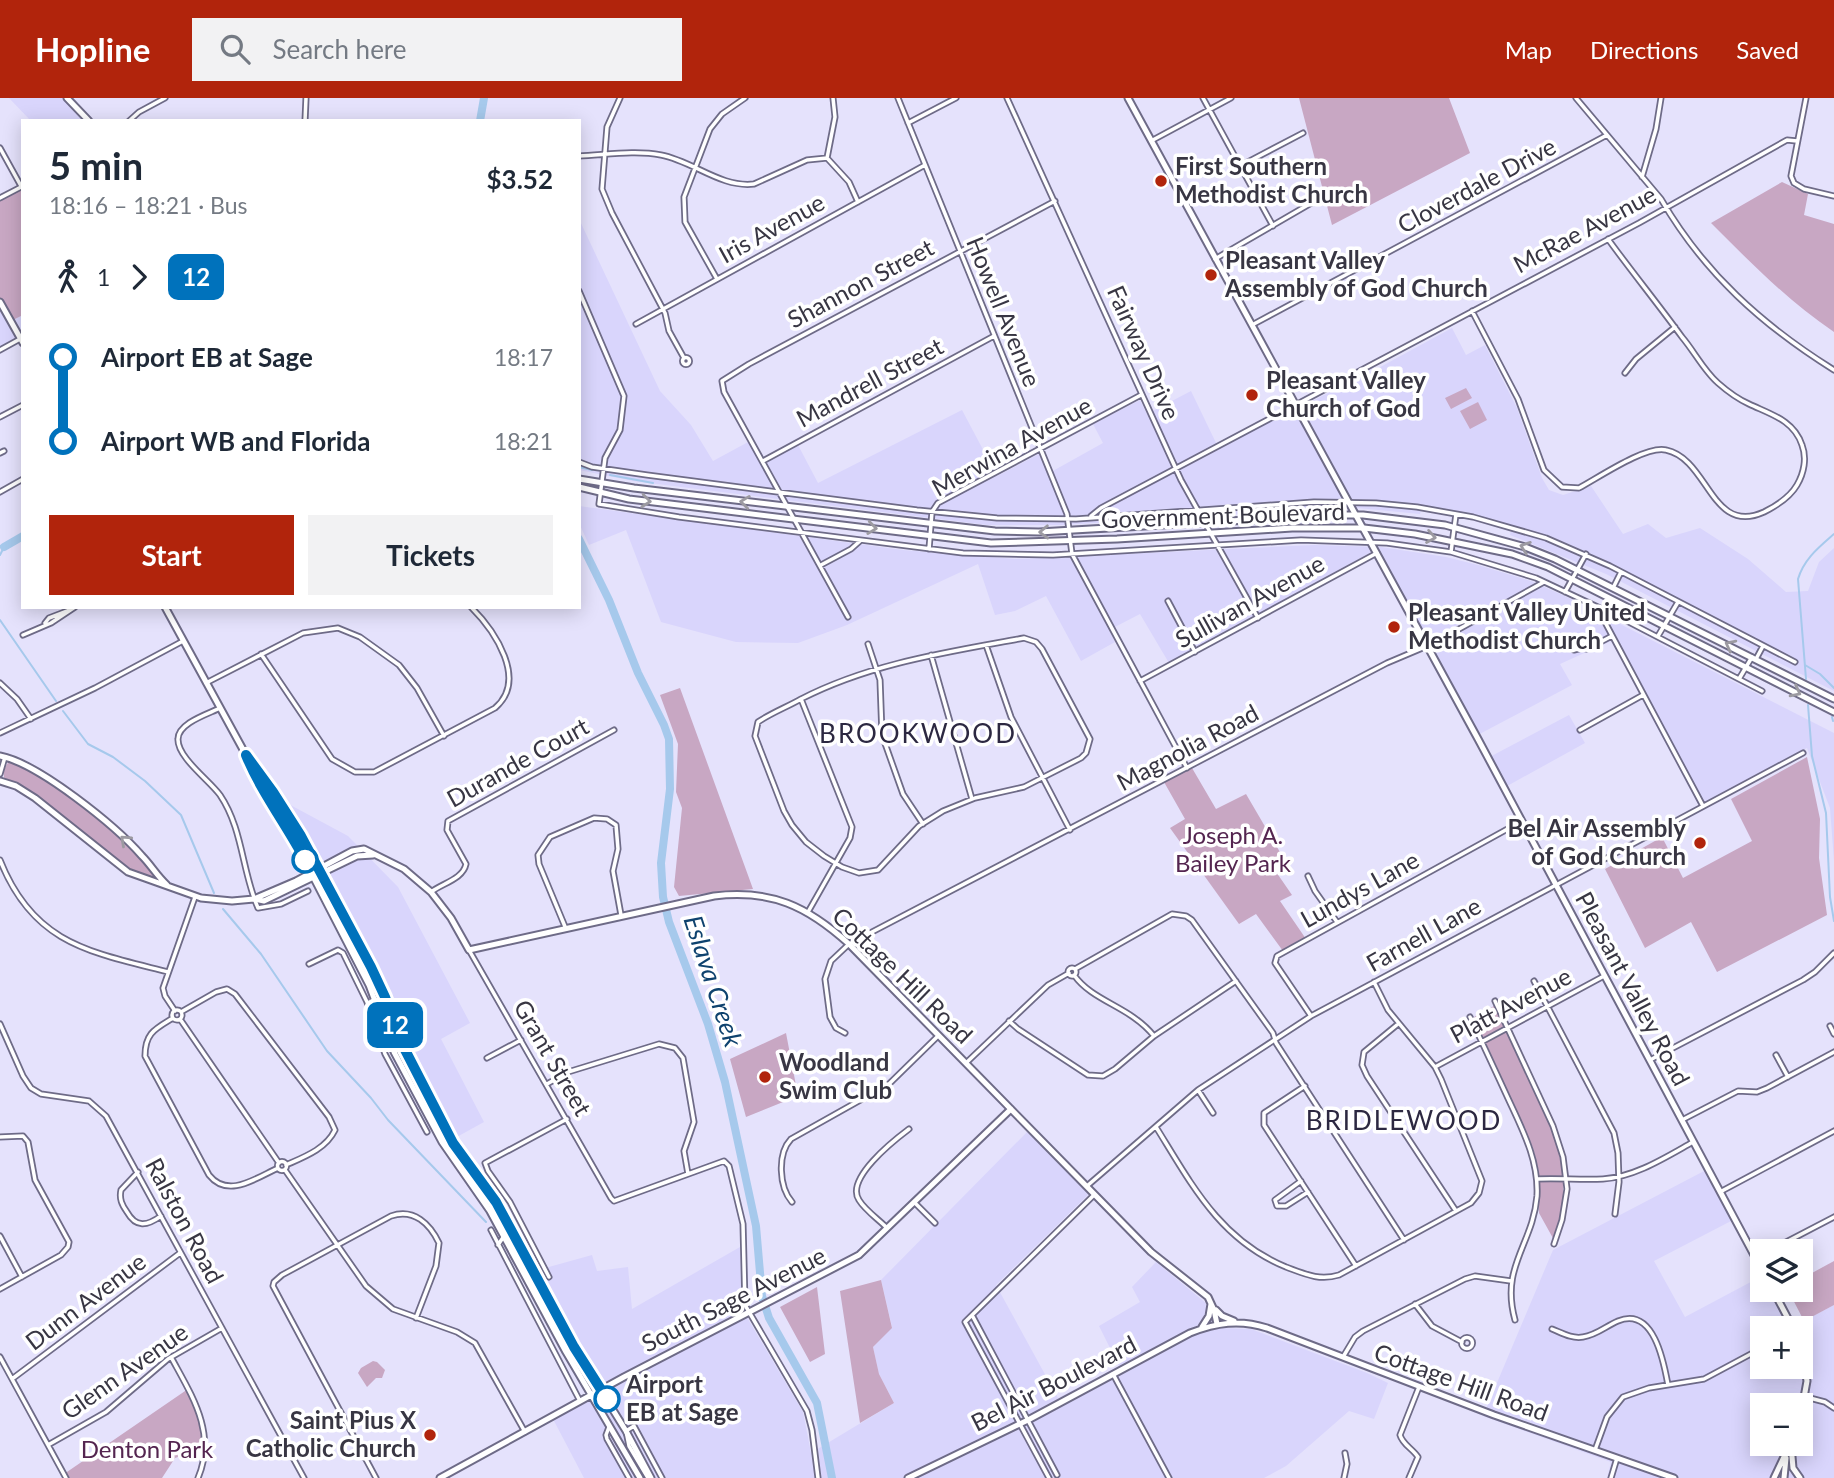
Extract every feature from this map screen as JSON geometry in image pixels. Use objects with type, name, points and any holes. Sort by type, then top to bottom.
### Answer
[{"type":"street","points":[[67,98],[87,119]]},
{"type":"street","points":[[131,119],[165,98]]},
{"type":"street","points":[[305,119],[306,98]]},
{"type":"street","points":[[620,98],[609,120],[603,155],[602,179],[605,198],[663,309],[669,331],[684,358]]},
{"type":"street","points":[[716,279],[685,222],[684,197],[694,168],[716,122],[730,107],[745,98]]},
{"type":"street","points":[[827,158],[835,117],[833,98]]},
{"type":"street","name":"Howell Avenue","points":[[898,98],[1068,518],[1072,554]]},
{"type":"street","points":[[908,123],[956,98]]},
{"type":"street","name":"Fairway Drive","points":[[1007,98],[1175,468],[1258,618]]},
{"type":"street","name":"Pleasant Valley Road","points":[[1128,98],[1357,515],[1720,1192],[1750,1242]]},
{"type":"street","points":[[1203,98],[1273,226]]},
{"type":"street","points":[[1151,141],[1231,98]]},
{"type":"street","points":[[1576,98],[1642,177],[1689,243],[1746,305],[1790,342],[1834,370]]},
{"type":"street","points":[[1642,177],[1656,129],[1661,98]]},
{"type":"street","points":[[1806,98],[1791,176],[1794,183],[1804,188],[1834,196]]},
{"type":"street","points":[[1240,166],[1303,132]]},
{"type":"street","name":"Cloverdale Drive","points":[[1252,326],[1607,135]]},
{"type":"street","name":"McRae Avenue","points":[[1091,516],[1175,468],[1608,239],[1787,140],[1797,141]]},
{"type":"street","points":[[0,148],[21,184]]},
{"type":"street","points":[[581,156],[660,155],[725,181],[746,185],[754,184],[807,160],[827,158]]},
{"type":"street","points":[[827,158],[849,182],[858,202]]},
{"type":"street","name":"Iris Avenue","points":[[636,324],[925,165]]},
{"type":"street","points":[[0,198],[21,187]]},
{"type":"street","points":[[1215,258],[1320,198]]},
{"type":"street","name":"Shannon Street","points":[[763,461],[724,392],[722,381],[749,364],[1055,201]]},
{"type":"street","points":[[1472,311],[1518,399],[1544,470],[1557,484],[1566,488],[1579,488],[1650,450],[1665,449],[1682,456],[1691,464],[1720,506],[1735,516],[1757,514],[1780,502],[1792,492],[1802,475],[1805,457],[1800,438],[1786,421],[1739,399],[1716,382],[1608,239]]},
{"type":"street","points":[[581,296],[624,396],[620,430],[607,451],[601,492]]},
{"type":"street","points":[[0,302],[21,339]]},
{"type":"street","points":[[1625,373],[1636,359],[1675,327]]},
{"type":"street","name":"Mandrell Street","points":[[763,461],[994,336]]},
{"type":"street","points":[[0,350],[21,341]]},
{"type":"street","name":"Merwina Avenue","points":[[929,549],[932,512],[938,503],[1142,395]]},
{"type":"street","points":[[0,417],[21,406]]},
{"type":"street","points":[[763,461],[848,617]]},
{"type":"street","points":[[581,462],[781,493],[997,518],[1068,518],[1349,502],[1404,505],[1510,526],[1586,554],[1795,662]]},
{"type":"street","name":"Government Boulevard","points":[[581,479],[789,508],[995,531],[1069,531],[1335,514],[1400,519],[1454,528],[1525,547],[1577,569],[1834,699]]},
{"type":"street","points":[[0,492],[21,480]]},
{"type":"street","name":"Government Boulevard","points":[[581,487],[629,499],[991,543],[1292,528],[1364,528],[1452,541],[1512,554],[1572,578],[1834,712]]},
{"type":"street","name":"Government Boulevard","points":[[601,492],[599,504],[610,507],[929,549],[1014,555],[1072,554],[1301,540],[1371,542],[1451,552],[1544,582],[1621,618],[1762,691]]},
{"type":"street","points":[[1451,552],[1456,514]]},
{"type":"street","points":[[821,565],[860,541]]},
{"type":"street","name":"Sullivan Avenue","points":[[1140,681],[1377,553]]},
{"type":"street","points":[[1072,554],[1187,768]]},
{"type":"street","points":[[1564,592],[1586,554]]},
{"type":"street","points":[[1614,586],[1621,572]]},
{"type":"street","name":"Magnolia Road","points":[[849,944],[1544,582]]},
{"type":"street","points":[[1168,601],[1195,652]]},
{"type":"street","points":[[1658,637],[1678,602]]},
{"type":"street","points":[[1621,618],[1628,606]]},
{"type":"street","points":[[1597,607],[1703,807]]},
{"type":"street","points":[[23,635],[51,623],[71,609]]},
{"type":"street","points":[[166,609],[255,776],[287,826],[313,876],[375,999],[394,1052],[451,1159],[483,1200],[610,1425],[634,1461],[650,1478]]},
{"type":"street","points":[[261,654],[325,750],[340,765],[368,774],[444,736],[501,702],[508,689],[508,664],[497,642],[472,609]]},
{"type":"street","points":[[206,683],[303,632],[338,628],[368,642],[399,665],[417,688],[444,736]]},
{"type":"street","points":[[1574,650],[1587,649],[1612,636]]},
{"type":"street","points":[[1024,638],[1036,642],[1089,740],[1086,753],[1024,787],[972,799],[943,811],[923,824],[883,865],[872,872],[851,871],[806,842],[792,825],[755,736],[756,726],[763,718],[827,685],[876,668],[1024,638]]},
{"type":"street","points":[[0,733],[95,688],[183,641]]},
{"type":"street","points":[[869,644],[881,688],[882,736],[903,794],[923,824]]},
{"type":"street","points":[[986,645],[1011,717],[1070,830]]},
{"type":"street","points":[[1739,679],[1763,646]]},
{"type":"street","points":[[931,655],[972,799]]},
{"type":"street","points":[[0,683],[17,699],[31,719]]},
{"type":"street","points":[[1580,730],[1643,695]]},
{"type":"street","points":[[802,699],[852,827],[850,838],[808,912]]},
{"type":"street","points":[[220,708],[183,727],[177,738],[179,746],[219,795],[234,824],[258,908],[267,908],[308,891]]},
{"type":"street","name":"Durande Court","points":[[431,892],[461,875],[466,868],[447,830],[448,821],[614,730]]},
{"type":"street","name":"Farnell Lane","points":[[1087,1186],[1198,1090],[1311,1016],[1803,753]]},
{"type":"street","points":[[246,755],[273,792],[320,872],[385,997],[401,1042],[453,1143],[496,1202],[650,1478]]},
{"type":"street","points":[[0,774],[2,757],[36,770],[102,819],[137,850],[172,889]]},
{"type":"street","points":[[0,781],[16,786],[35,798],[128,872],[195,897],[264,901],[320,872]]},
{"type":"street","points":[[566,929],[538,864],[538,855],[550,837],[594,818],[601,817],[616,825],[618,838],[613,871],[621,915]]},
{"type":"street","name":"Lundys Lane","points":[[1311,1016],[1275,963],[1277,956],[1522,821]]},
{"type":"street","name":"Grant Street","points":[[320,872],[357,856],[376,855],[404,869],[431,892],[447,912],[614,1201],[724,1161],[729,1166],[743,1224],[745,1305],[749,1312]]},
{"type":"street","points":[[0,860],[17,894],[28,909],[58,936],[90,951],[168,972]]},
{"type":"street","points":[[1308,876],[1337,922]]},
{"type":"street","name":"Cottage Hill Road","points":[[469,950],[721,895],[766,896],[808,912],[849,944],[1151,1252],[1211,1301],[1218,1313],[1235,1322]]},
{"type":"street","points":[[180,1019],[173,1018],[149,1034],[145,1041],[145,1056],[209,1175],[218,1185],[226,1187],[250,1181],[285,1167],[326,1142],[335,1130],[329,1117],[235,994],[227,989],[181,1012],[175,1010],[165,996],[168,972],[195,897]]},
{"type":"street","points":[[966,1063],[1048,985],[1069,973],[1070,969],[1172,914],[1186,916],[1192,920],[1236,981],[1404,1240]]},
{"type":"street","points":[[463,940],[481,947]]},
{"type":"street","points":[[845,1033],[836,1028],[830,1017],[825,979],[831,961],[849,944]]},
{"type":"street","points":[[309,964],[338,950],[343,953],[367,1002],[385,1054],[427,1132]]},
{"type":"street","points":[[1650,1060],[1803,980],[1834,953]]},
{"type":"street","points":[[1074,969],[1074,975]]},
{"type":"street","points":[[1069,973],[1087,990],[1137,1018],[1154,1036]]},
{"type":"street","name":"Platt Avenue","points":[[1434,1067],[1604,976]]},
{"type":"street","points":[[1009,1021],[1088,1075],[1108,1075],[1154,1036],[1236,981]]},
{"type":"street","points":[[1534,981],[1610,1121],[1618,1153],[1619,1182],[1615,1214]]},
{"type":"street","points":[[1156,1127],[1203,1202],[1226,1229],[1254,1251],[1292,1269],[1320,1278],[1339,1275],[1471,1203],[1479,1193],[1482,1181],[1434,1067],[1398,1024],[1374,982]]},
{"type":"street","points":[[367,1002],[385,997]]},
{"type":"street","points":[[1495,1001],[1558,1138],[1566,1166],[1562,1220],[1554,1244]]},
{"type":"street","points":[[173,1018],[175,1010]]},
{"type":"street","points":[[181,1012],[180,1019],[366,1286],[393,1308],[457,1332],[475,1343],[525,1432]]},
{"type":"street","points":[[1470,1017],[1527,1139],[1537,1179],[1533,1221],[1511,1281],[1516,1320]]},
{"type":"street","name":"Ralston Road","points":[[0,1024],[31,1088],[41,1094],[89,1101],[106,1116],[304,1478]]},
{"type":"street","points":[[1398,1024],[1364,1052],[1362,1065],[1376,1091],[1457,1212]]},
{"type":"street","points":[[1830,1026],[1834,1034]]},
{"type":"street","points":[[792,1202],[785,1194],[782,1156],[786,1144],[890,1084],[938,1036]]},
{"type":"street","points":[[487,1058],[521,1040]]},
{"type":"street","points":[[547,1084],[568,1072],[659,1044],[675,1048],[682,1058],[694,1122],[684,1151],[688,1174]]},
{"type":"street","points":[[1682,1120],[1738,1091],[1756,1092],[1834,1052]]},
{"type":"street","points":[[1776,1055],[1788,1077]]},
{"type":"street","points":[[1305,1086],[1264,1113],[1264,1125],[1356,1266]]},
{"type":"street","points":[[1198,1090],[1213,1113]]},
{"type":"street","name":"South Sage Avenue","points":[[440,1478],[580,1401],[859,1255],[1011,1109]]},
{"type":"street","points":[[548,1277],[510,1202],[485,1163],[567,1119]]},
{"type":"street","points":[[888,1229],[858,1199],[856,1187],[860,1175],[909,1129]]},
{"type":"street","points":[[1720,1192],[1834,1131]]},
{"type":"street","points":[[0,1137],[23,1136],[28,1142],[35,1180],[69,1242],[61,1255],[0,1289]]},
{"type":"street","points":[[1537,1179],[1603,1179],[1643,1169],[1693,1142]]},
{"type":"street","points":[[278,1168],[279,1163]]},
{"type":"street","points":[[138,1172],[121,1190],[123,1206],[133,1222],[140,1225],[149,1224],[161,1216]]},
{"type":"street","points":[[1301,1181],[1275,1200],[1277,1206],[1286,1206],[1308,1192]]},
{"type":"street","points":[[1049,1478],[965,1322],[1095,1194]]},
{"type":"street","points":[[915,1203],[935,1223]]},
{"type":"street","points":[[376,1478],[274,1286],[278,1278],[398,1214],[408,1213],[425,1223],[439,1243],[439,1252],[416,1318]]},
{"type":"street","points":[[1792,1239],[1834,1217]]},
{"type":"street","points":[[498,1245],[510,1227]]},
{"type":"street","points":[[491,1230],[580,1401]]},
{"type":"street","points":[[0,1236],[22,1277]]},
{"type":"street","name":"Dunn Avenue","points":[[12,1379],[180,1253]]},
{"type":"street","points":[[1343,1357],[1355,1336],[1475,1276],[1511,1281]]},
{"type":"street","points":[[539,1303],[548,1297]]},
{"type":"street","points":[[1211,1301],[1217,1324]]},
{"type":"street","points":[[1202,1328],[1209,1316],[1211,1301]]},
{"type":"street","points":[[1415,1304],[1432,1326],[1462,1342]]},
{"type":"street","points":[[749,1312],[807,1411],[818,1478]]},
{"type":"street","points":[[972,1315],[1057,1475]]},
{"type":"street","points":[[1552,1329],[1574,1338],[1593,1335],[1620,1321],[1640,1323],[1647,1327],[1658,1342],[1668,1385]]},
{"type":"street","name":"Cottage Hill Road","points":[[1217,1324],[1235,1322],[1267,1328],[1419,1387],[1674,1478]]},
{"type":"street","name":"Bel Air Boulevard","points":[[908,1478],[1028,1420],[1202,1328],[1217,1324]]},
{"type":"street","name":"Glenn Avenue","points":[[48,1445],[106,1412],[171,1357],[222,1328]]},
{"type":"street","points":[[1595,1450],[1607,1417],[1623,1397],[1710,1377],[1750,1355]]},
{"type":"street","points":[[0,1357],[66,1478]]},
{"type":"street","points":[[171,1357],[202,1419],[206,1453],[198,1478]]},
{"type":"street","points":[[986,1361],[994,1357]]},
{"type":"street","points":[[1113,1374],[1169,1478]]},
{"type":"street","points":[[1409,1478],[1418,1457],[1413,1448],[1405,1445],[1400,1435],[1419,1387]]},
{"type":"street","points":[[1813,1399],[1834,1408]]},
{"type":"street","points":[[610,1425],[607,1439],[629,1478]]},
{"type":"street","points":[[626,1431],[634,1426],[662,1478]]},
{"type":"street","points":[[626,1431],[640,1478]]},
{"type":"street","points":[[1344,1478],[1347,1464],[1345,1453]]},
{"type":"street","points":[[1774,1478],[1785,1456]]},
{"type":"street","points":[[1784,1478],[1787,1456]]},
{"type":"street","points":[[1792,1456],[1793,1468],[1800,1478]]},
{"type":"street","points":[[1611,1478],[1617,1458]]},
{"type":"street","points":[[623,1466],[634,1461]]},
{"type":"shaded area","points":[[9,98],[70,98],[91,119],[29,119]]},
{"type":"shaded area","points":[[581,223],[660,391],[691,425],[713,461],[750,441],[762,464],[798,445],[818,483],[962,410],[997,476],[1043,452],[1051,472],[1103,443],[1093,424],[1140,400],[1147,414],[1191,391],[1218,447],[1373,371],[1452,328],[1466,355],[1485,345],[1517,408],[1542,478],[1549,490],[1563,495],[1591,486],[1623,534],[1648,524],[1666,538],[1700,528],[1748,559],[1786,592],[1808,591],[1819,562],[1834,548],[1834,691],[1606,574],[1510,535],[1512,526],[1450,511],[1422,507],[1420,514],[1347,507],[1062,525],[987,525],[633,481],[581,470]]},
{"type":"shaded area","points":[[0,308],[8,323],[21,316],[21,347],[17,339],[0,348]]},
{"type":"shaded area","points":[[581,506],[903,550],[1016,559],[1315,545],[1381,547],[1478,565],[1531,581],[1567,597],[1834,733],[1834,861],[1830,808],[1807,748],[1699,806],[1611,641],[1560,664],[1572,685],[1472,738],[1372,552],[1169,663],[1140,614],[1109,630],[1115,642],[1081,661],[1046,596],[1015,611],[995,615],[978,564],[847,625],[798,643],[736,642],[661,622],[626,530],[589,545],[581,527]]},
{"type":"shaded area","points":[[1569,715],[1585,743],[1500,790],[1484,760]]},
{"type":"shaded area","points":[[283,801],[348,836],[398,887],[470,1023],[441,1039],[484,1122],[455,1138],[402,1035],[388,994]]},
{"type":"shaded area","points":[[1027,1132],[1089,1194],[996,1285],[1058,1398],[1119,1366],[1099,1326],[1140,1302],[1132,1287],[1156,1262],[1207,1304],[1221,1328],[1251,1329],[1388,1383],[1374,1419],[1349,1411],[1286,1466],[1264,1478],[584,1478],[553,1419],[606,1393],[538,1270],[592,1255],[597,1271],[628,1267],[632,1309],[740,1247],[742,1309],[803,1412],[811,1453],[894,1403],[879,1374],[873,1347],[892,1327],[881,1280]]},
{"type":"shaded area","points":[[1706,1170],[1733,1220],[1654,1261],[1685,1317],[1750,1282],[1750,1302],[1776,1302],[1783,1316],[1750,1316],[1750,1379],[1813,1379],[1813,1316],[1834,1305],[1834,1478],[1607,1478],[1611,1462],[1483,1416],[1553,1250]]},
{"type":"green space","points":[[1299,98],[1449,98],[1470,153],[1332,225]]},
{"type":"green space","points":[[1782,182],[1808,194],[1804,215],[1834,224],[1834,332],[1785,294],[1711,223]]},
{"type":"green space","points":[[21,187],[21,316],[11,321],[0,302],[0,198]]},
{"type":"green space","points":[[1466,388],[1472,398],[1451,409],[1445,398]]},
{"type":"green space","points":[[1478,402],[1487,420],[1470,429],[1460,411]]},
{"type":"green space","points":[[680,688],[753,889],[679,896],[674,887],[682,808],[676,792],[678,744],[660,695]]},
{"type":"green space","points":[[1807,757],[1820,819],[1819,858],[1827,915],[1717,972],[1691,922],[1645,948],[1605,869],[1662,837],[1683,878],[1752,841],[1731,799]]},
{"type":"green space","points":[[10,761],[40,775],[87,810],[122,839],[154,876],[151,878],[126,869],[34,795],[5,780],[4,770]]},
{"type":"green space","name":"Joseph A. Bailey Park","points":[[1192,768],[1216,809],[1246,794],[1284,859],[1272,866],[1292,895],[1280,901],[1306,939],[1283,951],[1256,914],[1239,924],[1170,828],[1185,819],[1164,782]]},
{"type":"green space","points":[[1494,1006],[1555,1137],[1563,1176],[1563,1201],[1554,1240],[1539,1213],[1539,1172],[1533,1148],[1474,1017]]},
{"type":"green space","name":"Woodland Swim Club","points":[[786,1033],[798,1096],[746,1117],[730,1059]]},
{"type":"green space","points":[[1834,1261],[1834,1305],[1813,1316],[1801,1316],[1794,1302],[1813,1302],[1813,1272]]},
{"type":"green space","points":[[881,1280],[892,1328],[873,1347],[879,1374],[894,1403],[860,1423],[840,1291]]},
{"type":"green space","points":[[817,1287],[825,1354],[810,1362],[780,1307]]},
{"type":"green space","points":[[373,1361],[385,1370],[382,1378],[376,1378],[367,1387],[358,1373]]},
{"type":"green space","name":"Denton Park","points":[[188,1389],[203,1419],[206,1448],[175,1458],[162,1478],[66,1478],[64,1474]]},
{"type":"waterway","name":"Eslava Creek","points":[[480,119],[484,98]]},
{"type":"waterway","points":[[581,467],[592,470]]},
{"type":"waterway","points":[[610,475],[653,483]]},
{"type":"waterway","points":[[1806,679],[1798,579],[1808,560],[1834,534]]},
{"type":"waterway","points":[[4,547],[21,537]]},
{"type":"waterway","name":"Eslava Creek","points":[[581,543],[609,600],[638,673],[669,739],[670,789],[661,863],[663,897],[669,922],[708,1024],[725,1082],[756,1226],[762,1296],[769,1318],[817,1403],[832,1478]]},
{"type":"waterway","points":[[0,546],[4,547],[0,555]]},
{"type":"waterway","points":[[0,620],[56,701]]},
{"type":"waterway","points":[[1805,665],[1820,674],[1834,688]]},
{"type":"waterway","points":[[1808,705],[1812,756],[1826,813],[1830,897],[1834,921]]},
{"type":"waterway","points":[[63,711],[88,744],[113,757],[145,781],[181,815],[214,893]]},
{"type":"waterway","points":[[1832,717],[1833,721]]},
{"type":"waterway","points":[[223,909],[261,954],[327,1051],[388,1120],[486,1222]]},
{"type":"bus line","name":"12","points":[[305,860],[255,776],[246,755],[301,836],[337,902],[385,997],[401,1042],[453,1143],[496,1202],[574,1347],[607,1399]]},
{"type":"place","name":"First Southern Methodist Church","points":[[1161,181]]},
{"type":"place","name":"Pleasant Valley Assembly of God Church","points":[[1211,275]]},
{"type":"place","name":"Pleasant Valley Church of God","points":[[1252,395]]},
{"type":"place","name":"Pleasant Valley United Methodist Church","points":[[1394,627]]},
{"type":"place","name":"Bel Air Assembly of God Church","points":[[1700,843]]},
{"type":"place","name":"Woodland Swim Club","points":[[765,1077]]},
{"type":"place","name":"Airport EB at Sage","points":[[607,1399]]},
{"type":"place","name":"Saint Pius X Catholic Church","points":[[430,1435]]},
{"type":"district","name":"BROOKWOOD","points":[[918,734]]},
{"type":"district","name":"BRIDLEWOOD","points":[[1404,1121]]}]
